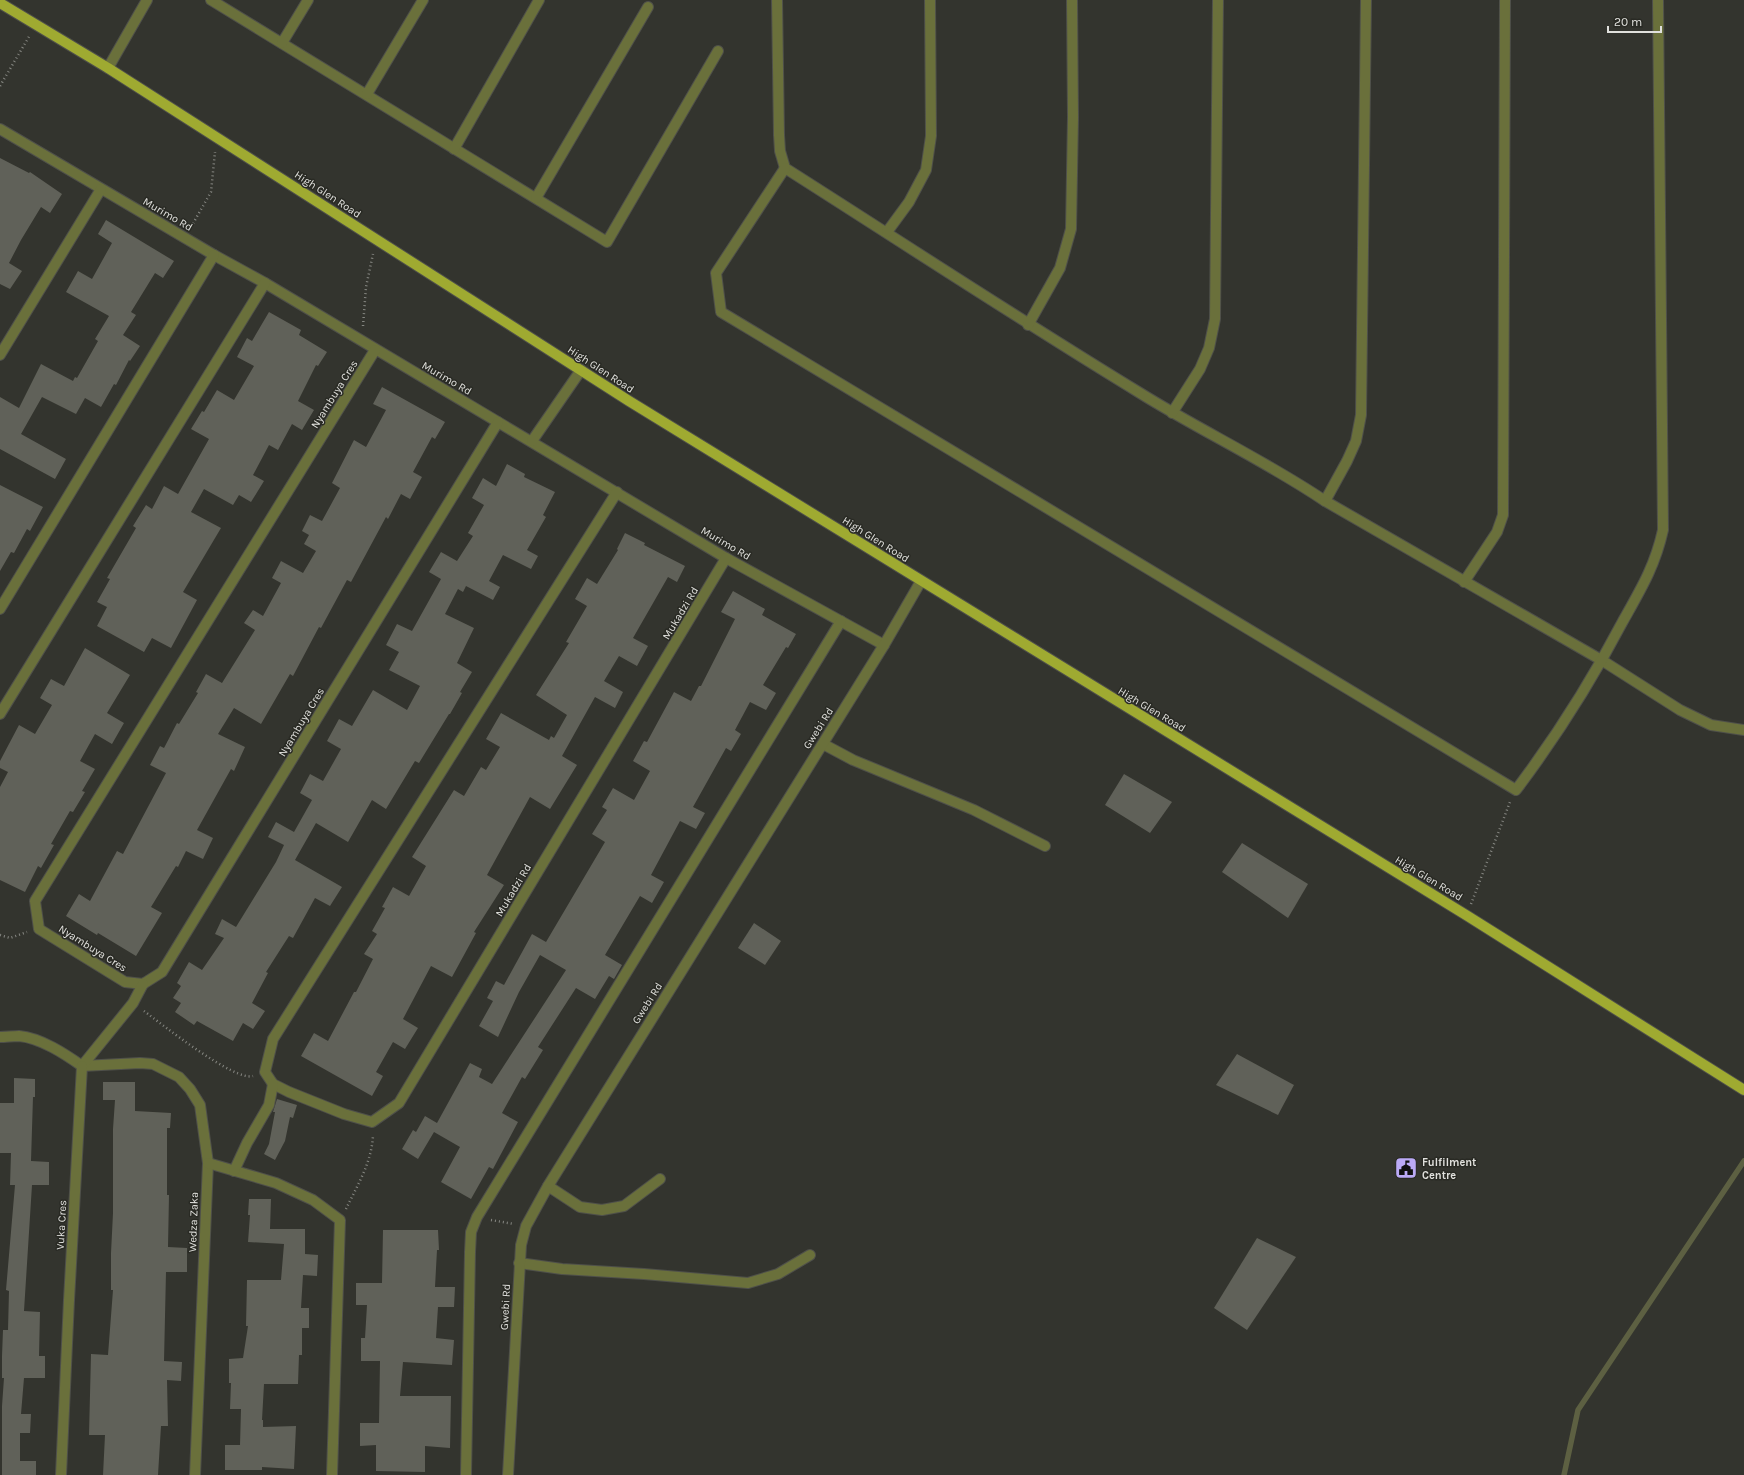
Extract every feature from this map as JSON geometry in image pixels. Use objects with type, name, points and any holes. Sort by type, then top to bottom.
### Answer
[{"type":"main road","name":"High Glen Road","points":[[0,3],[108,68],[581,370],[921,581],[1466,915],[1744,1090]]},
{"type":"street","points":[[108,68],[147,0]]},
{"type":"street","points":[[211,0],[607,242],[718,51]]},
{"type":"street","points":[[282,43],[308,0]]},
{"type":"street","points":[[367,94],[423,0]]},
{"type":"street","points":[[454,149],[539,0]]},
{"type":"street","points":[[777,0],[779,135],[780,151],[785,168],[887,232],[1028,325],[1172,413],[1303,487],[1324,501],[1464,582],[1603,660],[1680,710],[1711,725],[1744,730]]},
{"type":"street","points":[[887,232],[909,202],[926,170],[931,136],[930,0]]},
{"type":"street","points":[[1028,325],[1060,268],[1071,229],[1073,118],[1072,0]]},
{"type":"street","points":[[1172,413],[1200,369],[1209,348],[1215,319],[1218,0]]},
{"type":"street","points":[[1324,501],[1353,448],[1361,415],[1366,0]]},
{"type":"street","points":[[1464,582],[1497,532],[1503,516],[1505,0]]},
{"type":"street","points":[[785,168],[716,273],[721,312],[1516,790],[1540,757],[1603,660],[1650,571],[1658,553],[1663,530],[1658,0]]},
{"type":"street","points":[[536,198],[648,6]]},
{"type":"street","name":"Murimo Rd","points":[[0,129],[214,255],[265,283],[726,558],[884,645]]},
{"type":"street","points":[[0,356],[101,189]]},
{"type":"street","points":[[0,609],[214,255]]},
{"type":"street","points":[[0,714],[265,283]]},
{"type":"street","name":"Nyambuya Cres","points":[[375,350],[35,901],[39,929],[125,982],[143,984],[162,972],[498,422]]},
{"type":"street","points":[[532,441],[581,370]]},
{"type":"street","points":[[372,1122],[344,1114],[273,1084],[265,1072],[273,1039],[616,492]]},
{"type":"street","name":"Mukadzi Rd","points":[[372,1122],[399,1103],[726,558]]},
{"type":"street","name":"Gwebi Rd","points":[[508,1475],[519,1263],[521,1245],[526,1226],[548,1186],[823,744],[884,645],[921,581]]},
{"type":"street","points":[[466,1475],[470,1252],[471,1232],[477,1218],[841,621]]},
{"type":"street","points":[[823,744],[853,760],[974,810],[1045,846]]},
{"type":"street","points":[[0,1037],[20,1036],[36,1040],[68,1056],[82,1066],[133,1003],[143,984]]},
{"type":"street","name":"Wedza Zaka","points":[[82,1066],[140,1063],[153,1064],[180,1077],[200,1105],[208,1163],[195,1475]]},
{"type":"street","name":"Vuka Cres","points":[[61,1475],[82,1066]]},
{"type":"street","points":[[234,1171],[247,1143],[269,1105],[273,1084]]},
{"type":"street","points":[[208,1163],[276,1183],[314,1200],[340,1220],[332,1475]]},
{"type":"street","points":[[548,1186],[580,1207],[602,1210],[624,1206],[660,1179]]},
{"type":"street","points":[[519,1263],[562,1269],[748,1283],[778,1274],[810,1255]]},
{"type":"path","points":[[0,86],[36,24]]},
{"type":"path","points":[[185,238],[211,192],[217,137]]},
{"type":"path","points":[[362,342],[366,287],[377,239]]},
{"type":"path","points":[[1466,915],[1504,814],[1516,790]]},
{"type":"path","points":[[0,935],[10,938],[39,929]]},
{"type":"path","points":[[133,1003],[185,1042],[232,1071],[250,1077],[265,1072]]},
{"type":"path","points":[[340,1220],[362,1178],[370,1155],[373,1138],[372,1122]]},
{"type":"path","points":[[477,1218],[526,1226]]},
{"type":"building","points":[[0,158],[29,173],[30,172],[62,194],[50,213],[41,207],[21,240],[9,263],[22,271],[10,289],[0,284]]},
{"type":"building","points":[[106,220],[174,261],[163,278],[155,273],[131,312],[136,315],[123,335],[140,346],[130,361],[129,360],[116,385],[114,384],[101,407],[85,398],[76,414],[42,397],[21,434],[66,459],[55,479],[0,449],[0,397],[19,408],[41,364],[73,381],[75,377],[77,378],[98,341],[95,339],[109,316],[66,292],[78,271],[92,279],[112,243],[98,234]]},
{"type":"building","points":[[269,312],[301,330],[299,335],[327,352],[318,366],[316,365],[298,401],[314,410],[302,430],[292,424],[278,450],[269,445],[253,475],[264,481],[251,502],[239,495],[233,505],[204,489],[191,512],[221,528],[183,592],[197,600],[171,648],[152,638],[144,652],[97,626],[107,607],[97,602],[110,579],[107,578],[136,528],[133,526],[146,505],[152,509],[164,486],[178,494],[209,439],[191,429],[202,411],[204,412],[217,390],[234,400],[254,366],[237,357],[247,338],[252,341]]},
{"type":"building","points":[[382,387],[445,422],[435,439],[432,437],[413,472],[422,477],[410,499],[401,494],[388,519],[386,517],[351,582],[347,580],[321,628],[319,627],[293,676],[290,674],[261,724],[234,708],[218,734],[245,747],[234,771],[231,769],[197,830],[213,838],[203,859],[186,851],[178,867],[176,866],[151,907],[162,913],[136,956],[66,916],[79,894],[90,901],[117,851],[123,854],[166,773],[150,765],[160,746],[164,748],[177,723],[179,724],[198,693],[196,692],[206,674],[222,683],[255,630],[244,623],[253,610],[263,616],[281,583],[272,578],[281,561],[303,573],[316,551],[304,544],[309,535],[302,531],[310,515],[322,521],[340,488],[332,483],[354,440],[366,447],[386,410],[373,404]]},
{"type":"building","points":[[507,464],[525,474],[524,477],[555,492],[543,515],[546,517],[527,550],[538,556],[531,569],[503,555],[489,581],[500,587],[493,600],[466,586],[463,592],[458,589],[445,614],[474,628],[457,663],[472,672],[460,692],[462,693],[419,763],[415,761],[386,809],[372,800],[348,842],[316,823],[295,860],[342,887],[330,906],[315,898],[293,938],[289,936],[266,972],[268,973],[252,1003],[265,1011],[253,1029],[243,1023],[233,1041],[197,1021],[194,1025],[175,1012],[181,1003],[173,998],[181,986],[177,983],[189,962],[202,970],[224,938],[215,934],[222,919],[236,927],[276,862],[284,845],[268,837],[276,822],[294,832],[312,800],[300,793],[310,774],[323,781],[341,749],[327,741],[339,719],[352,726],[373,690],[407,710],[420,686],[389,670],[399,652],[386,645],[397,624],[412,631],[441,579],[429,572],[441,552],[457,561],[473,536],[468,533],[484,505],[472,498],[483,478],[496,486]]},
{"type":"building","points":[[0,485],[43,507],[30,531],[27,529],[14,553],[11,552],[0,571]]},
{"type":"building","points":[[625,533],[645,543],[644,545],[685,566],[677,582],[668,577],[633,638],[648,646],[637,666],[619,656],[604,681],[623,692],[615,708],[595,697],[562,756],[577,765],[550,809],[530,797],[487,875],[504,885],[474,932],[476,933],[452,977],[431,966],[403,1019],[418,1028],[405,1049],[393,1042],[376,1072],[383,1076],[372,1096],[301,1056],[314,1033],[328,1041],[373,959],[364,954],[377,934],[372,931],[385,908],[382,907],[393,887],[409,896],[426,866],[412,857],[454,790],[464,796],[481,767],[486,770],[500,747],[486,739],[501,713],[549,740],[551,736],[554,738],[567,715],[536,695],[569,643],[566,642],[587,606],[575,599],[587,578],[597,584],[618,550],[617,549]]},
{"type":"building","points":[[733,591],[765,609],[762,615],[796,634],[788,648],[786,647],[763,685],[776,693],[766,710],[750,702],[735,730],[741,734],[731,751],[726,748],[693,807],[705,813],[696,829],[680,821],[651,875],[664,882],[652,903],[640,896],[605,955],[622,965],[614,979],[609,976],[595,999],[576,988],[538,1047],[543,1050],[525,1079],[522,1077],[502,1113],[518,1122],[493,1169],[489,1167],[471,1199],[441,1182],[460,1147],[434,1132],[418,1159],[402,1149],[413,1130],[416,1132],[425,1116],[437,1123],[470,1063],[482,1069],[479,1077],[492,1084],[566,970],[540,955],[519,992],[498,1037],[479,1026],[493,1001],[487,998],[496,981],[504,985],[532,934],[546,942],[605,842],[592,834],[607,810],[602,807],[613,788],[634,800],[650,771],[633,761],[644,741],[647,742],[674,692],[691,701],[699,686],[701,686],[735,619],[721,612]]},
{"type":"building","points":[[85,648],[130,675],[107,713],[124,723],[112,744],[95,734],[80,761],[95,769],[82,791],[85,792],[73,812],[70,811],[51,844],[54,845],[41,868],[38,866],[25,892],[0,880],[0,787],[8,772],[0,768],[0,761],[19,725],[35,734],[52,705],[40,698],[51,679],[64,686]]},
{"type":"building","points":[[1124,774],[1172,802],[1150,833],[1105,805]]},
{"type":"building","points":[[1242,843],[1308,884],[1288,918],[1222,872]]},
{"type":"building","points":[[754,923],[781,941],[765,965],[738,948]]},
{"type":"building","points":[[1237,1054],[1294,1085],[1278,1115],[1216,1085]]},
{"type":"building","points":[[14,1078],[35,1079],[31,1161],[49,1162],[49,1185],[32,1185],[24,1311],[40,1312],[39,1356],[45,1356],[45,1378],[24,1378],[21,1414],[31,1414],[30,1433],[20,1433],[20,1461],[36,1461],[36,1475],[2,1475],[2,1406],[4,1378],[2,1378],[3,1330],[8,1330],[9,1291],[6,1290],[15,1185],[10,1185],[11,1153],[0,1153],[0,1103],[14,1103]]},
{"type":"building","points":[[103,1082],[135,1082],[135,1111],[171,1113],[170,1128],[167,1128],[167,1195],[169,1195],[168,1247],[187,1248],[187,1272],[166,1272],[164,1361],[182,1362],[181,1381],[167,1380],[168,1426],[161,1426],[158,1475],[103,1475],[105,1435],[89,1435],[91,1354],[108,1355],[113,1290],[111,1290],[111,1253],[113,1213],[113,1129],[115,1100],[103,1100]]},
{"type":"building","points":[[277,1099],[297,1105],[293,1118],[290,1117],[285,1141],[275,1160],[264,1154],[269,1144],[275,1112],[273,1112]]},
{"type":"building","points":[[249,1199],[271,1199],[270,1229],[305,1229],[305,1254],[318,1255],[317,1276],[303,1275],[301,1308],[309,1308],[309,1328],[302,1328],[302,1355],[299,1355],[298,1384],[264,1384],[263,1427],[296,1426],[294,1469],[262,1467],[262,1470],[225,1470],[225,1445],[240,1445],[241,1409],[230,1409],[231,1383],[229,1383],[229,1359],[243,1358],[248,1326],[246,1326],[247,1280],[281,1280],[284,1244],[248,1242],[250,1215],[248,1215]]},
{"type":"building","points":[[383,1230],[438,1230],[439,1250],[437,1250],[435,1287],[455,1287],[454,1307],[438,1307],[436,1338],[454,1340],[452,1365],[403,1362],[400,1396],[451,1396],[450,1448],[425,1446],[425,1472],[376,1471],[376,1445],[360,1446],[360,1423],[379,1423],[380,1361],[361,1361],[361,1338],[365,1338],[367,1305],[356,1305],[356,1283],[382,1283]]},
{"type":"building","points":[[1257,1238],[1296,1257],[1247,1330],[1214,1308]]},
{"type":"waterway","points":[[1564,1475],[1578,1410],[1744,1161]]},
{"type":"place","name":"Fulfilment Centre","points":[[1406,1168]]}]
